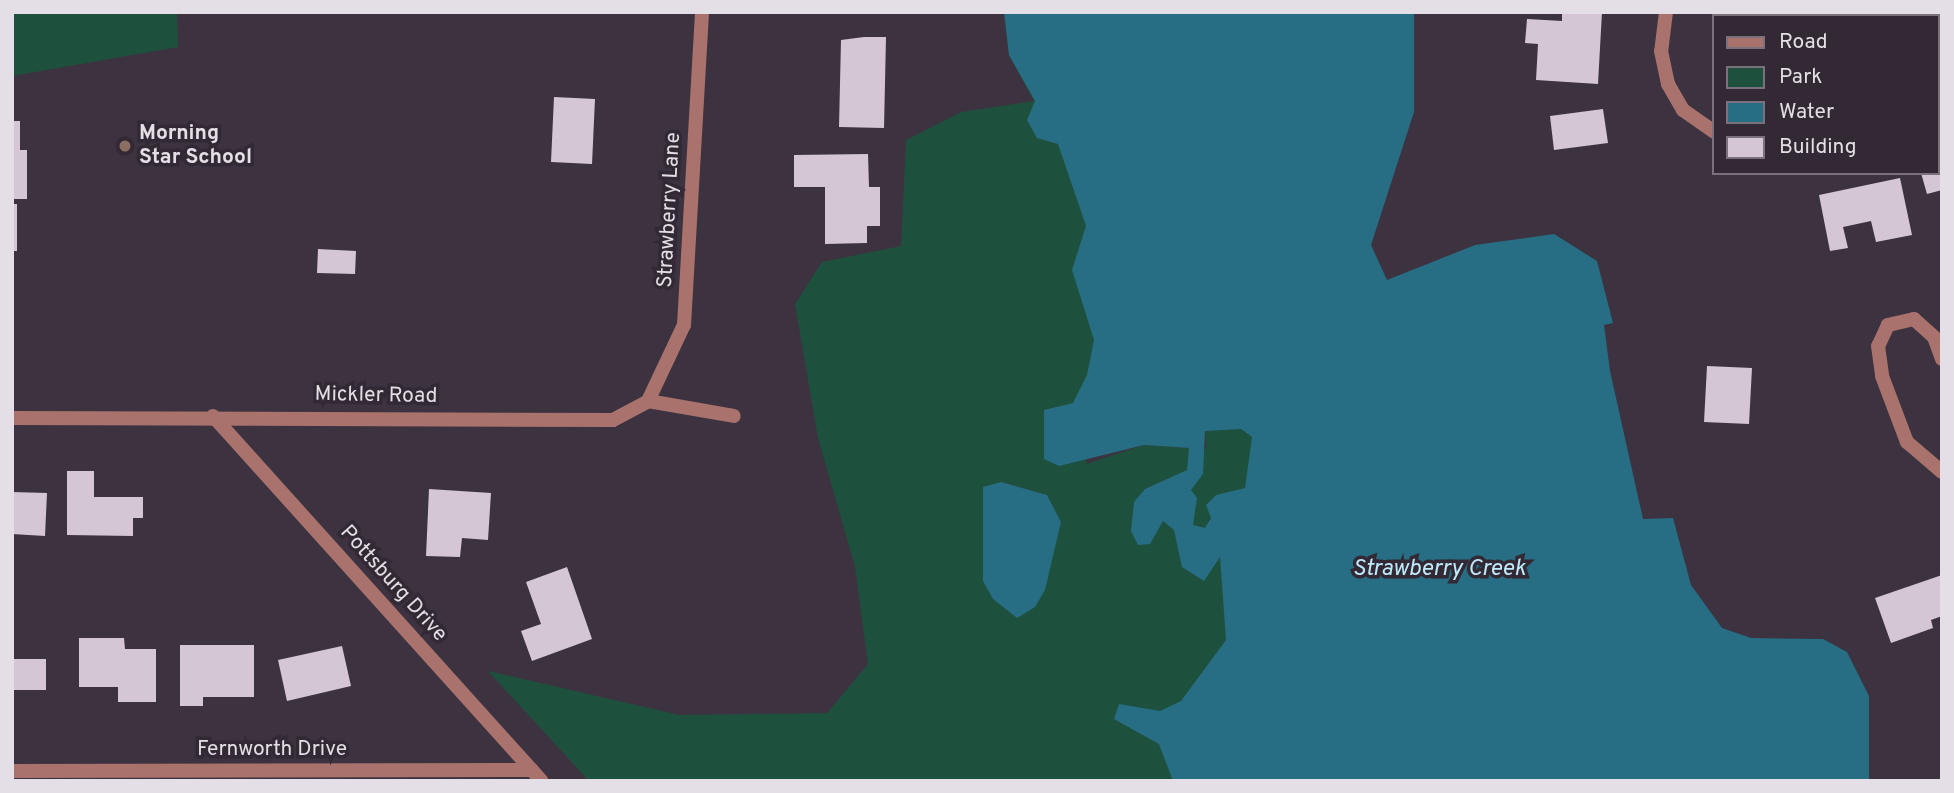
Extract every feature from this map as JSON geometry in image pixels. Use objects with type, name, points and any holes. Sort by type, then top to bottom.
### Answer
[{"type":"street","name":"Strawberry Lane","points":[[648,401],[684,325],[702,12]]},
{"type":"street","points":[[1666,12],[1661,51],[1683,110],[1713,131]]},
{"type":"street","points":[[1942,359],[1934,337],[1914,318],[1888,325],[1878,346],[1882,376],[1907,442],[1942,472]]},
{"type":"street","name":"Mickler Road","points":[[12,418],[213,416],[613,420],[648,401]]},
{"type":"street","points":[[648,401],[734,416]]},
{"type":"street","name":"Pottsburg Drive","points":[[213,416],[537,775]]},
{"type":"street","name":"Fernworth Drive","points":[[12,771],[80,776],[537,775]]},
{"type":"green space","points":[[12,12],[177,12],[178,47],[12,76]]},
{"type":"green space","points":[[1004,12],[1055,136],[1106,200],[1086,464],[1144,445],[1189,448],[1188,470],[1145,489],[1162,520],[1206,447],[1205,430],[1241,429],[1252,437],[1323,781],[589,781],[488,671],[679,715],[827,713],[868,664],[855,567],[818,438],[795,304],[822,262],[901,246],[906,140],[961,112],[1034,101],[1009,55]],"holes":[[[1001,482],[1047,495],[1061,522],[1035,607]]]},
{"type":"water","name":"Strawberry Creek","points":[[1004,12],[1414,12],[1414,112],[1371,245],[1387,280],[1475,245],[1554,234],[1597,261],[1613,323],[1604,325],[1610,371],[1643,519],[1673,518],[1691,585],[1722,628],[1751,638],[1823,639],[1847,652],[1869,696],[1869,781],[1173,781],[1159,744],[1114,719],[1119,704],[1160,711],[1181,701],[1226,640],[1220,557],[1204,581],[1182,567],[1174,530],[1163,521],[1150,544],[1138,545],[1131,531],[1134,502],[1145,489],[1187,470],[1189,448],[1144,445],[1059,466],[1044,459],[1044,410],[1073,403],[1087,375],[1094,340],[1072,270],[1086,226],[1058,144],[1037,138],[1027,120],[1035,101],[1009,55]],"holes":[[[1241,429],[1252,437],[1245,488],[1216,495],[1206,505],[1211,518],[1205,528],[1193,525],[1197,498],[1191,490],[1203,474],[1205,431]]]},
{"type":"water","points":[[1001,482],[1047,495],[1061,522],[1045,590],[1035,607],[1017,618],[993,599],[983,581],[983,487]]},
{"type":"building","points":[[1562,12],[1602,12],[1598,84],[1536,80],[1538,44],[1525,43],[1527,19],[1562,21]]},
{"type":"building","points":[[1795,12],[1800,14],[1738,14]]},
{"type":"building","points":[[886,37],[884,128],[839,127],[841,40]]},
{"type":"building","points":[[554,97],[595,99],[592,164],[551,162]]},
{"type":"building","points":[[1603,109],[1608,143],[1554,150],[1550,116]]},
{"type":"building","points":[[12,121],[20,121],[20,150],[27,150],[27,199],[12,199]]},
{"type":"building","points":[[1942,151],[1942,190],[1927,194],[1922,175],[1940,175]]},
{"type":"building","points":[[868,154],[869,187],[880,187],[880,226],[867,226],[867,243],[825,244],[825,187],[794,187],[794,155]]},
{"type":"building","points":[[1900,178],[1912,235],[1876,242],[1871,221],[1843,227],[1848,248],[1830,251],[1819,195]]},
{"type":"building","points":[[12,204],[17,204],[17,251],[12,251]]},
{"type":"building","points":[[318,249],[356,251],[355,274],[317,273]]},
{"type":"building","points":[[1707,366],[1752,368],[1749,424],[1704,422]]},
{"type":"building","points":[[67,471],[94,471],[94,497],[143,497],[143,518],[133,518],[133,536],[67,535]]},
{"type":"building","points":[[429,489],[491,493],[488,540],[462,538],[460,557],[426,556]]},
{"type":"building","points":[[12,492],[47,493],[45,536],[12,534]]},
{"type":"building","points":[[567,567],[592,639],[532,661],[521,631],[541,624],[526,582]]},
{"type":"building","points":[[1942,575],[1942,616],[1931,620],[1933,628],[1891,643],[1875,598]]},
{"type":"building","points":[[79,638],[124,638],[125,649],[156,649],[156,702],[118,702],[118,687],[79,687]]},
{"type":"building","points":[[180,645],[254,645],[254,697],[203,697],[203,706],[180,706]]},
{"type":"building","points":[[342,646],[351,686],[287,701],[278,660]]},
{"type":"building","points":[[12,659],[46,659],[46,690],[12,690]]},
{"type":"place","name":"Morning Star School","points":[[125,146]]}]
